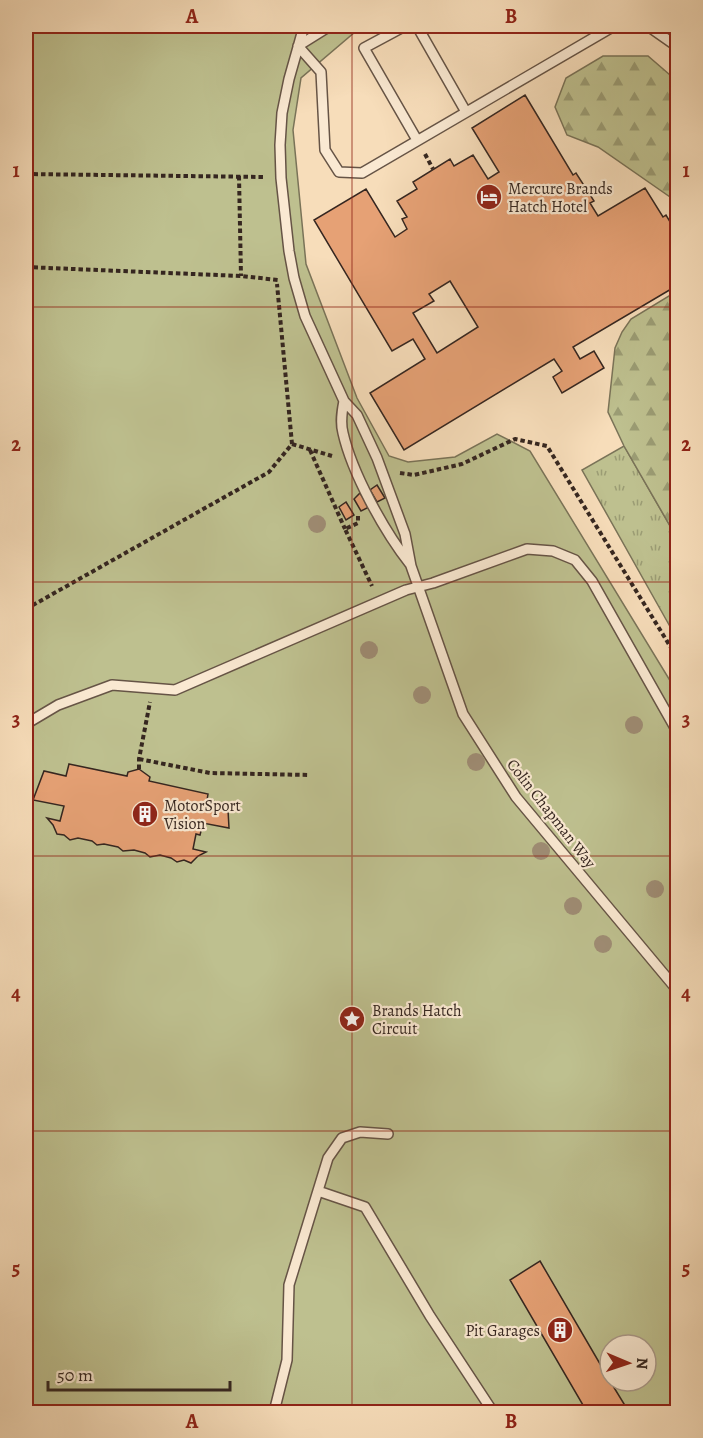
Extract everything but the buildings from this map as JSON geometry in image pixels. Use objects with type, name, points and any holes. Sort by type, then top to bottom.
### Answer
[{"type":"lane","name":"Colin Chapman Way","points":[[304,26],[282,113],[280,145],[285,227],[294,278],[305,316],[344,401],[357,414],[362,423],[405,534],[411,566]]},
{"type":"lane","points":[[330,26],[298,46],[321,72],[325,150],[339,172],[362,172],[614,26]]},
{"type":"lane","points":[[405,26],[364,48],[417,140]]},
{"type":"lane","points":[[417,26],[466,112]]},
{"type":"lane","points":[[648,26],[678,47]]},
{"type":"lane","name":"Colin Chapman Way","points":[[344,401],[341,417],[343,432],[353,462],[373,505],[411,566],[420,586],[463,714],[516,797],[678,991]]},
{"type":"lane","points":[[26,724],[58,705],[112,685],[175,690],[406,590],[527,549],[553,550],[575,560],[592,581],[678,734]]},
{"type":"lane","points":[[274,1413],[287,1360],[288,1285],[328,1158],[342,1138],[360,1132],[388,1134]]},
{"type":"lane","points":[[318,1191],[365,1207],[430,1316],[493,1413]]},
{"type":"path","points":[[26,174],[281,178]]},
{"type":"path","points":[[239,176],[241,276]]},
{"type":"path","points":[[26,267],[241,276],[276,281],[294,278]]},
{"type":"path","points":[[26,609],[269,472],[292,444],[276,281]]},
{"type":"path","points":[[381,470],[414,475],[462,464],[515,439],[547,446],[678,659]]},
{"type":"path","points":[[292,444],[353,462]]},
{"type":"path","points":[[310,449],[380,601]]},
{"type":"path","points":[[330,455],[335,465]]},
{"type":"path","points":[[345,529],[358,523],[360,518],[357,514]]},
{"type":"path","points":[[139,769],[152,688]]},
{"type":"path","points":[[139,759],[210,773],[310,775]]},
{"type":"green space","name":"Brands Hatch Circuit","points":[[26,26],[362,26],[301,78],[293,130],[306,264],[357,398],[389,456],[408,462],[455,457],[497,434],[530,451],[677,692],[677,1412],[26,1412]]},
{"type":"green space","points":[[603,56],[648,56],[677,81],[677,206],[670,197],[598,147],[567,135],[555,107],[566,78]]},
{"type":"green space","points":[[677,291],[677,538],[624,446],[608,412],[615,348],[622,332],[631,319]]},
{"type":"green space","points":[[624,446],[677,538],[677,639],[582,470]]},
{"type":"place","name":"Mercure Brands Hatch Hotel","points":[[489,197]]},
{"type":"place","name":"MotorSport Vision","points":[[145,814]]},
{"type":"place","name":"Brands Hatch Circuit","points":[[352,1019]]},
{"type":"place","name":"Pit Garages","points":[[560,1330]]}]
